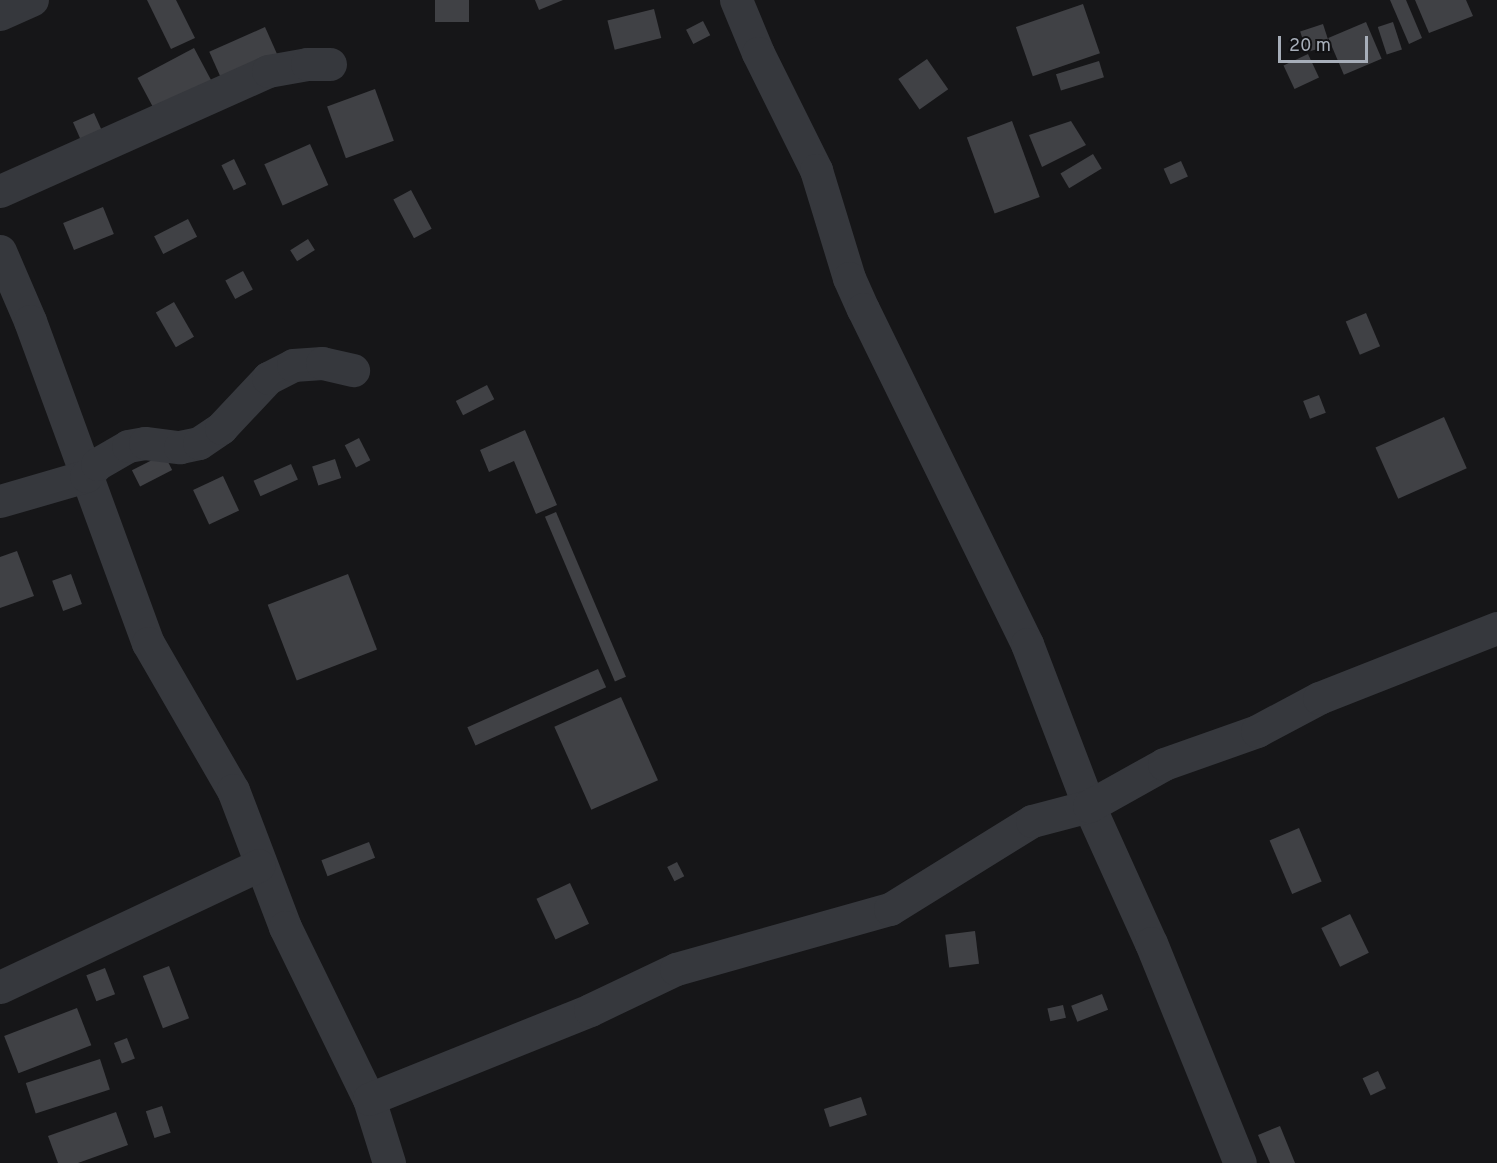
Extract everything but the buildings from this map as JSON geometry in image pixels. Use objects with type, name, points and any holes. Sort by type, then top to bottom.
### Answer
[{"type":"street","points":[[0,14],[32,0]]},
{"type":"street","points":[[736,0],[758,53],[816,170],[849,278],[863,309],[1027,644],[1089,806],[1151,943],[1240,1163]]},
{"type":"street","points":[[0,191],[268,71],[307,64],[330,64]]},
{"type":"street","points":[[0,251],[30,321],[148,643],[232,790],[285,927],[369,1099],[389,1163]]},
{"type":"street","points":[[0,501],[87,476],[97,464],[128,446],[145,443],[180,447],[199,443],[221,428],[268,378],[293,365],[322,363],[353,370]]},
{"type":"street","points":[[369,1099],[590,1010],[676,969],[890,909],[1032,820],[1089,806],[1164,764],[1257,731],[1318,698],[1497,628]]},
{"type":"street","points":[[0,987],[260,865]]}]
